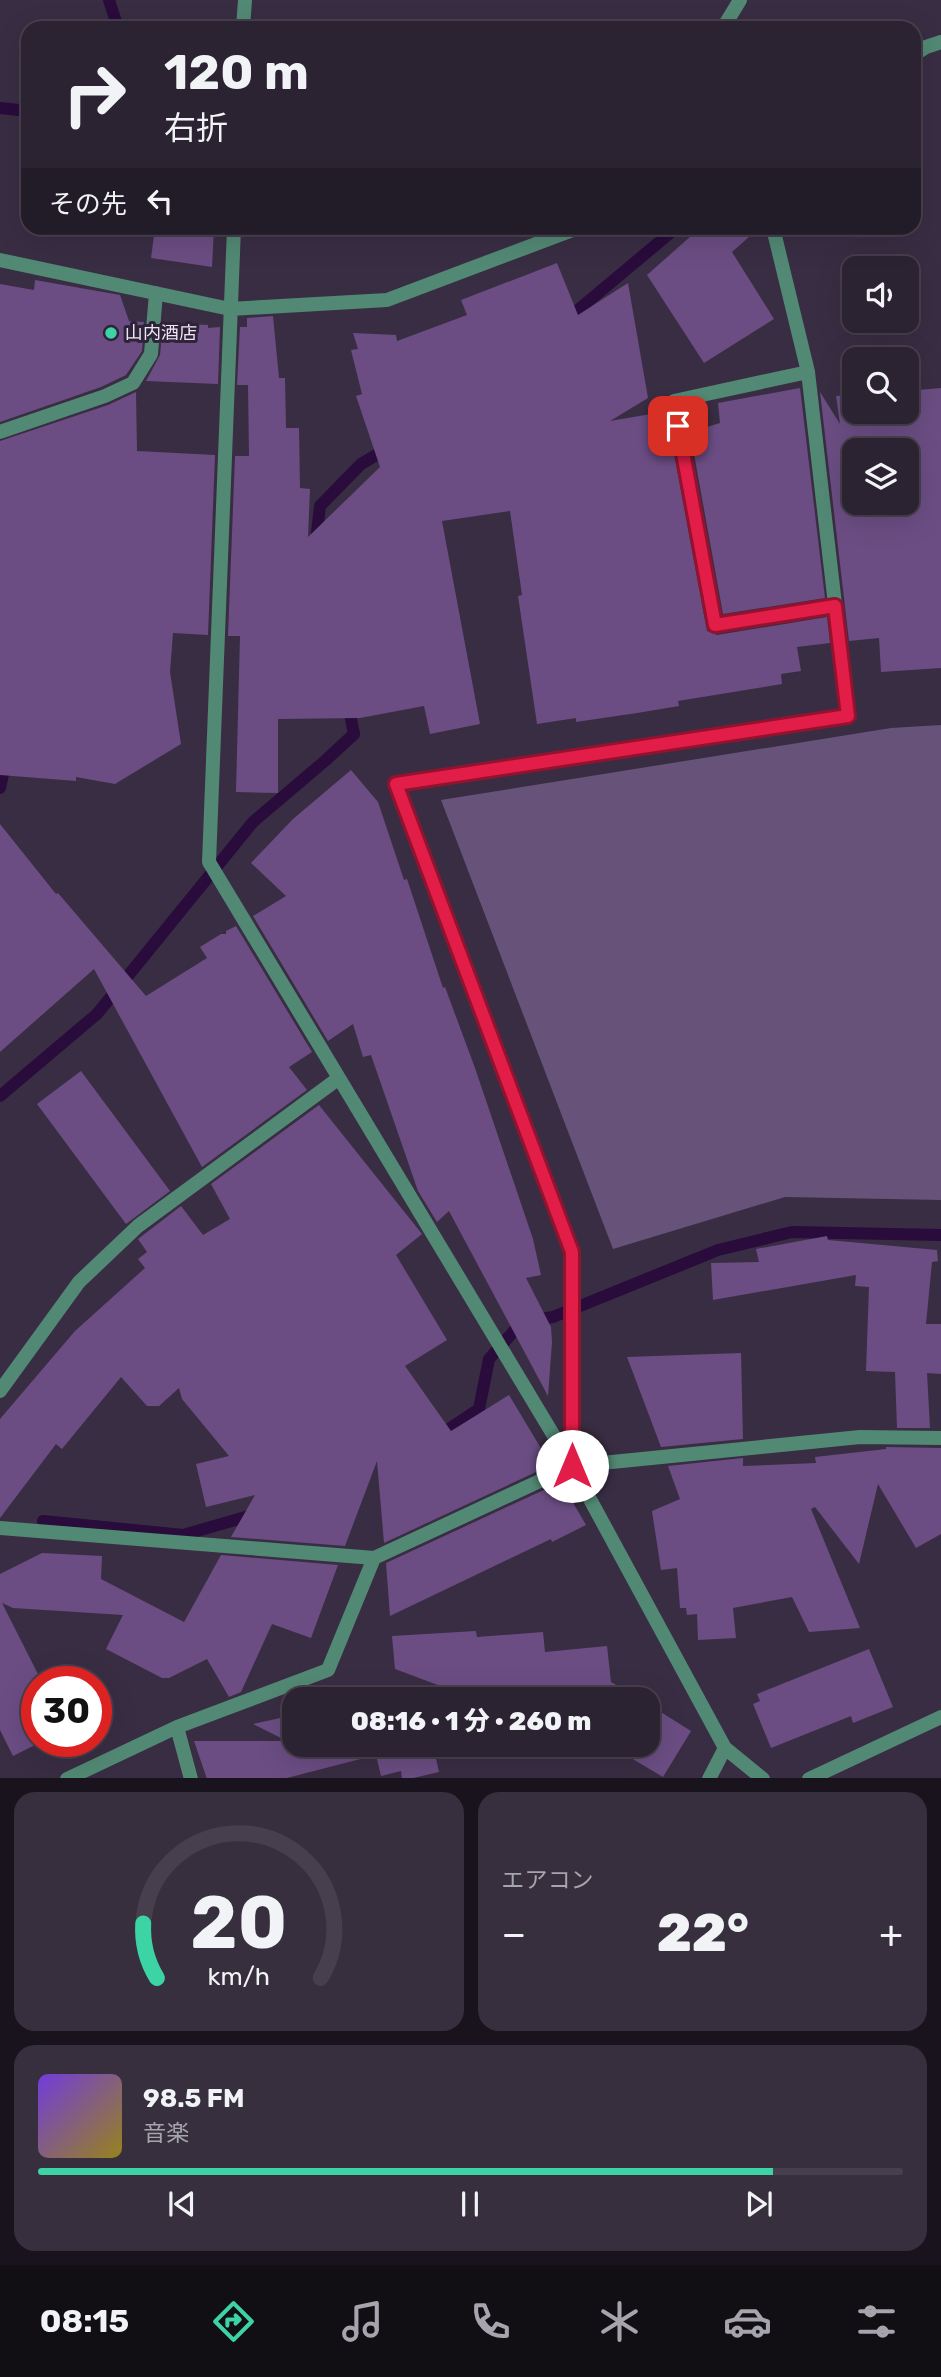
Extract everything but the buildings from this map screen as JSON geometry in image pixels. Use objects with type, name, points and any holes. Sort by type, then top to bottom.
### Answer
[{"type":"street","points":[[244,21],[245,0]]},
{"type":"street","points":[[727,21],[740,0]]},
{"type":"street","points":[[921,50],[941,42]]},
{"type":"street","points":[[234,235],[209,862],[572,1466],[725,1748],[762,1778]]},
{"type":"street","points":[[0,260],[230,309],[387,300],[559,235]]},
{"type":"street","points":[[572,1466],[572,1252],[396,784],[848,716],[808,372],[775,235]]},
{"type":"street","points":[[0,432],[105,397],[133,383],[151,354],[156,293]]},
{"type":"street","points":[[808,372],[674,401],[715,625],[835,606]]},
{"type":"street","points":[[0,1391],[79,1282],[138,1226],[339,1079]]},
{"type":"street","points":[[0,1528],[374,1558],[572,1466],[860,1437],[941,1438]]},
{"type":"street","points":[[69,1778],[177,1727],[328,1670],[374,1558]]},
{"type":"street","points":[[811,1778],[941,1717]]},
{"type":"street","points":[[177,1727],[191,1778]]},
{"type":"street","points":[[710,1778],[725,1748]]},
{"type":"shaded area","points":[[941,725],[941,1200],[785,1197],[613,1249],[441,800],[891,728]]},
{"type":"waterway","points":[[109,0],[116,21]]},
{"type":"waterway","points":[[0,108],[21,110]]},
{"type":"waterway","points":[[566,320],[668,235]]},
{"type":"waterway","points":[[316,542],[320,506],[361,464],[390,447]]},
{"type":"waterway","points":[[0,1096],[97,1014],[253,822],[354,734],[348,704]]},
{"type":"waterway","points":[[0,788],[6,761]]},
{"type":"waterway","points":[[437,1437],[479,1409],[489,1359],[522,1322],[553,1317],[718,1250],[792,1232],[941,1235]]},
{"type":"waterway","points":[[43,1521],[183,1535],[256,1514]]},
{"type":"place","name":"山内酒店","points":[[111,333]]},
{"type":"route","points":[[572,1466],[572,1252],[396,784],[848,716],[835,606],[715,625],[678,426]]}]
